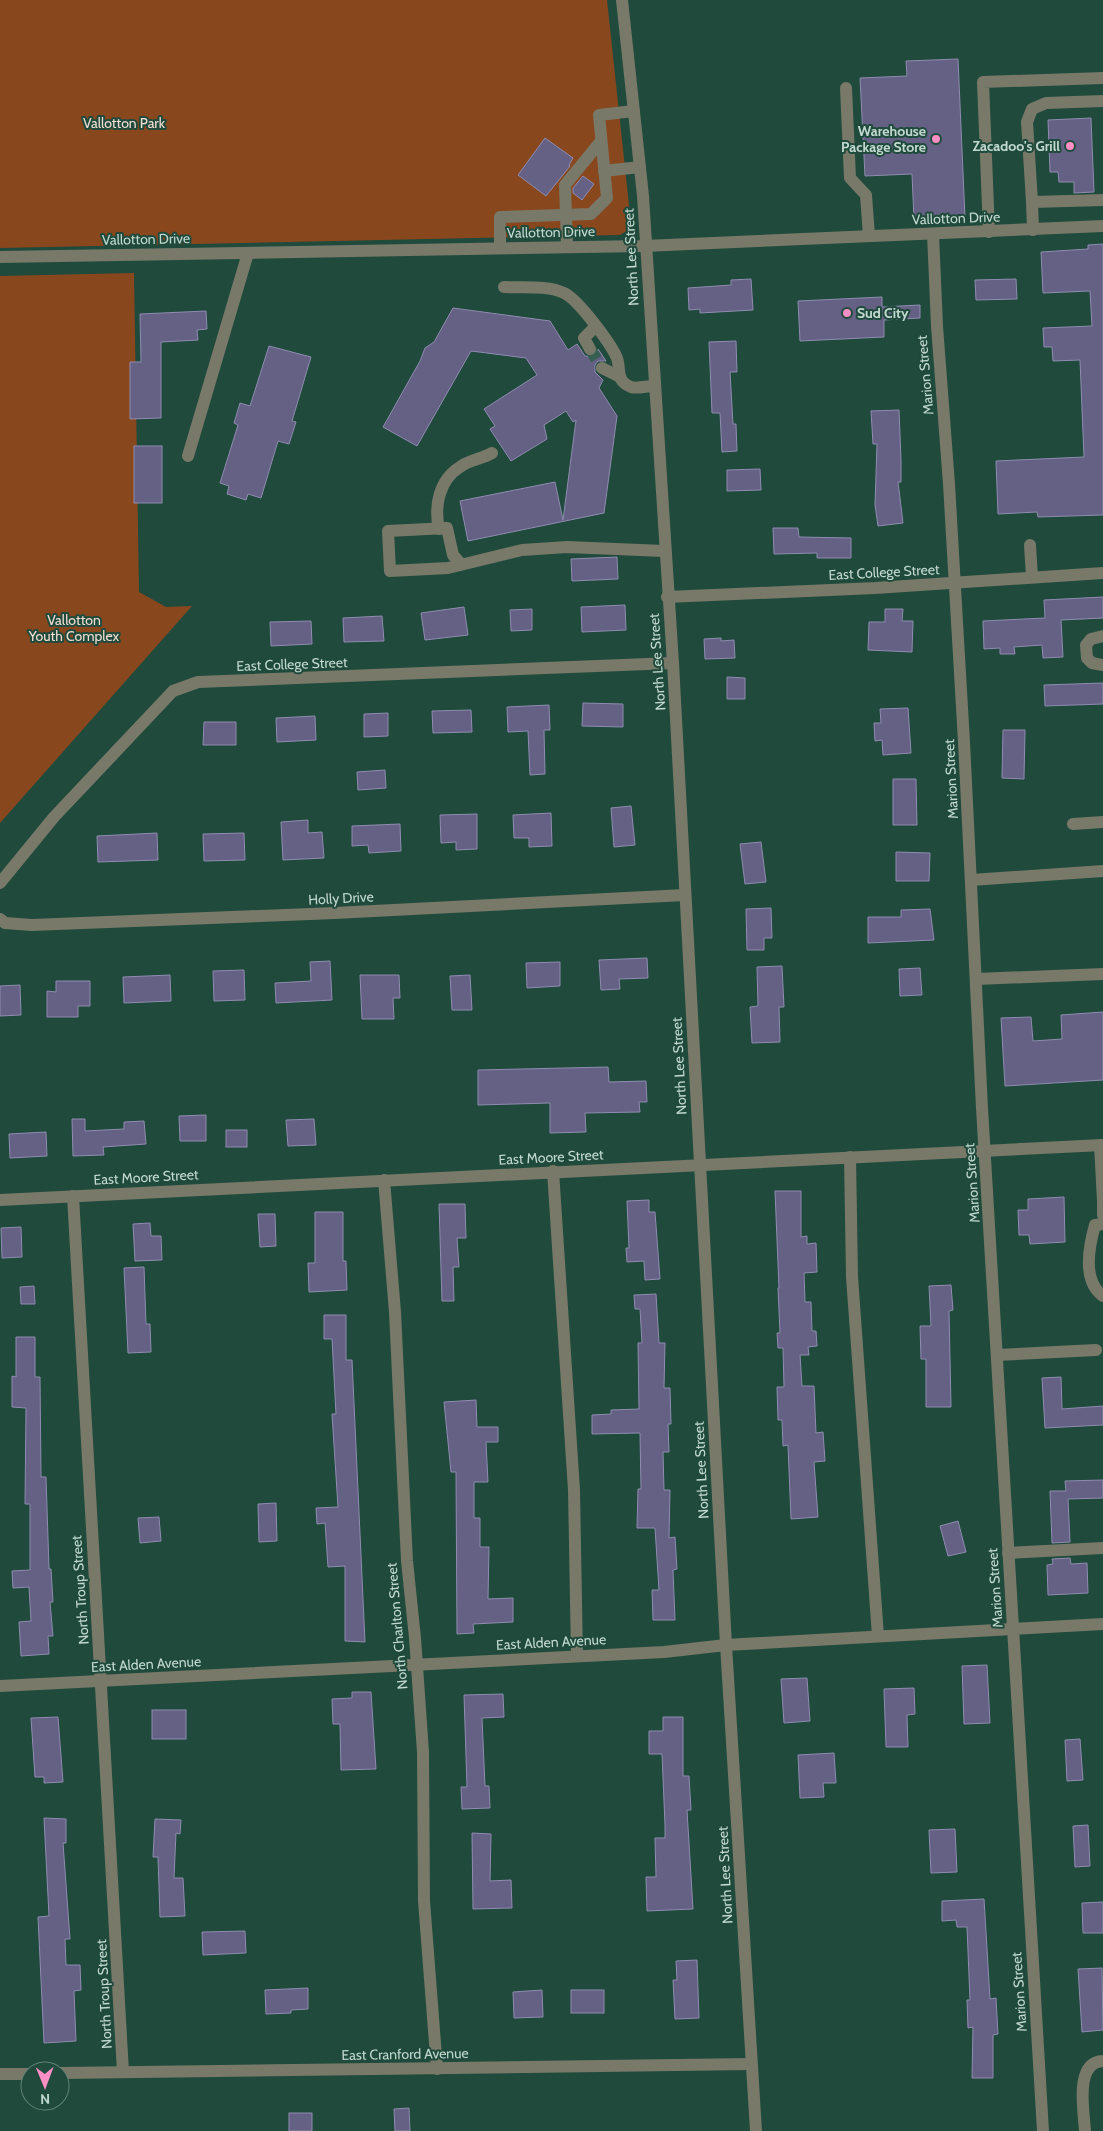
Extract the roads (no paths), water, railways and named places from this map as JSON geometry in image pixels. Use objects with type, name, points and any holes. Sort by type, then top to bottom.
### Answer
[{"type":"street","name":"North Lee Street","points":[[622,0],[640,167],[668,597],[726,1645],[756,2131]]},
{"type":"street","points":[[989,232],[983,82],[1103,78]]},
{"type":"street","points":[[846,88],[850,178],[866,195],[869,236]]},
{"type":"street","points":[[1033,230],[1027,122],[1032,109],[1046,103],[1103,101]]},
{"type":"street","points":[[500,248],[500,217],[591,214],[607,198],[599,115],[634,110]]},
{"type":"street","points":[[567,247],[565,185],[601,141]]},
{"type":"street","points":[[604,171],[640,167]]},
{"type":"street","points":[[1032,202],[1103,200]]},
{"type":"street","name":"Vallotton Drive","points":[[0,257],[644,246],[1103,226]]},
{"type":"street","name":"Marion Street","points":[[933,234],[936,326],[949,484],[1008,1553],[1043,2131]]},
{"type":"street","points":[[188,456],[248,252]]},
{"type":"street","points":[[504,287],[562,292],[580,306],[617,359],[618,376]]},
{"type":"street","points":[[590,349],[584,338],[595,328]]},
{"type":"street","points":[[602,368],[618,376],[631,387],[654,386]]},
{"type":"street","points":[[438,528],[436,505],[447,477],[461,466],[483,459],[492,453]]},
{"type":"street","points":[[460,563],[453,555],[447,528],[388,531],[390,571],[448,568],[460,563],[522,550],[558,547],[664,551]]},
{"type":"street","points":[[1030,545],[1032,577]]},
{"type":"street","name":"East College Street","points":[[668,597],[875,588],[1103,573]]},
{"type":"street","points":[[1103,636],[1091,639],[1086,644],[1087,658],[1092,663],[1103,665]]},
{"type":"street","name":"East College Street","points":[[0,884],[54,817],[173,691],[198,682],[672,662]]},
{"type":"street","points":[[1073,824],[1103,822]]},
{"type":"street","points":[[971,880],[1103,871]]},
{"type":"street","name":"Holly Drive","points":[[0,919],[5,923],[32,925],[335,913],[685,895]]},
{"type":"street","points":[[976,979],[1103,974]]},
{"type":"street","points":[[1101,1145],[1103,1216]]},
{"type":"street","name":"East Moore Street","points":[[0,1200],[1101,1145]]},
{"type":"street","points":[[850,1157],[852,1277],[878,1636]]},
{"type":"street","points":[[553,1171],[574,1490],[577,1656]]},
{"type":"street","name":"North Charlton Street","points":[[384,1180],[395,1312],[406,1561],[417,1663],[423,1752],[424,1901],[437,2069]]},
{"type":"street","name":"North Troup Street","points":[[73,1196],[124,2072]]},
{"type":"street","points":[[1103,1224],[1095,1225],[1090,1245],[1091,1281],[1103,1296]]},
{"type":"street","points":[[997,1355],[1096,1350]]},
{"type":"street","points":[[1008,1553],[1103,1548]]},
{"type":"street","name":"East Alden Avenue","points":[[0,1686],[417,1663],[664,1652],[726,1645],[1103,1624]]},
{"type":"street","points":[[1084,2131],[1082,2079],[1088,2069],[1098,2061],[1103,2061]]},
{"type":"street","name":"East Cranford Avenue","points":[[70,2073],[751,2064]]},
{"type":"street","points":[[0,2074],[20,2074]]},
{"type":"tunnel","points":[[590,349],[602,368]]},
{"type":"place","name":"Warehouse Package Store","points":[[936,139]]},
{"type":"place","name":"Zacadoo's Grill","points":[[1070,146]]},
{"type":"place","name":"Sud City","points":[[847,313]]},
{"type":"park label","name":"Vallotton Park","points":[[124,123]]},
{"type":"park label","name":"Vallotton Youth Complex","points":[[74,628]]}]
